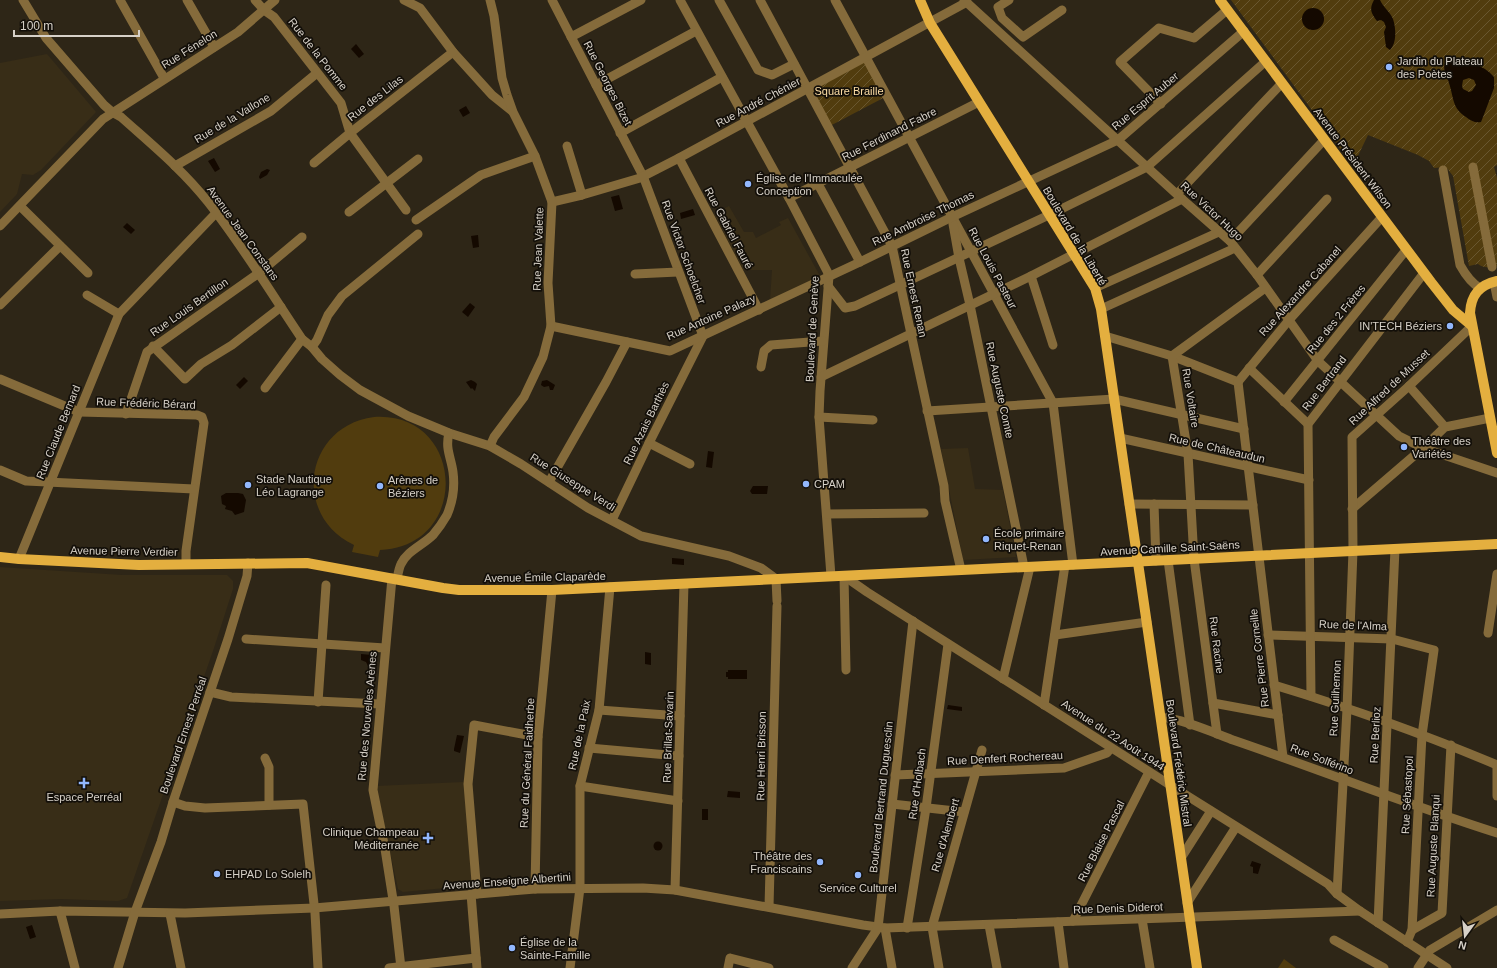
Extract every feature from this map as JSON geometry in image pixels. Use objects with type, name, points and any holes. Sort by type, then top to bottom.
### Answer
[{"type":"main road","name":"Boulevard de la Liberté","points":[[920,0],[930,23],[1095,288],[1101,309],[1138,562]]},
{"type":"main road","name":"Avenue Président Wilson","points":[[1220,0],[1406,250],[1453,310],[1472,326]]},
{"type":"main road","points":[[1453,310],[1465,308],[1471,304],[1480,288],[1486,284],[1496,282]]},
{"type":"main road","points":[[1471,304],[1472,326],[1497,453]]},
{"type":"main road","name":"Avenue Camille Saint-Saëns","points":[[844,576],[1497,544]]},
{"type":"main road","name":"Avenue Pierre Verdier","points":[[0,557],[139,565],[248,563]]},
{"type":"main road","name":"Boulevard Frédéric Mistral","points":[[1138,562],[1197,968]]},
{"type":"main road","name":"Avenue Émile Claparède","points":[[248,563],[307,563],[459,590],[552,590],[844,576]]},
{"type":"street","name":"Avenue Jean Constans","points":[[23,0],[46,38],[104,105],[121,117],[175,166],[207,201],[259,273],[280,308],[302,340],[312,347],[322,359],[340,375],[360,390],[408,416],[449,433]]},
{"type":"street","points":[[120,0],[164,78]]},
{"type":"street","points":[[187,0],[214,47]]},
{"type":"street","name":"Rue de la Pomme","points":[[255,0],[264,10],[274,17],[341,104],[350,133],[406,210]]},
{"type":"street","name":"Rue Fénelon","points":[[0,226],[103,119],[164,78],[238,32],[275,0]]},
{"type":"street","points":[[404,0],[420,8],[453,52],[492,95],[513,112]]},
{"type":"street","name":"Rue Jean Valette","points":[[490,0],[494,16],[502,78],[513,112],[535,156],[552,202],[548,283],[550,326],[543,357],[524,397],[494,437],[490,446]]},
{"type":"street","name":"Rue Georges Bizet","points":[[552,0],[643,176]]},
{"type":"street","points":[[571,37],[641,0]]},
{"type":"street","name":"Boulevard de Genève","points":[[680,0],[789,198],[829,276],[823,341],[819,417],[831,576]]},
{"type":"street","points":[[719,0],[758,70],[772,75],[794,64]]},
{"type":"street","name":"Rue Ernest Renan","points":[[760,0],[807,89],[851,167],[892,246],[944,486],[945,501],[961,570]]},
{"type":"street","name":"Rue Louis Pasteur","points":[[835,0],[1053,403],[1069,565],[1055,635],[1044,705]]},
{"type":"street","points":[[1009,0],[998,7],[1002,18],[1023,37],[1062,10]]},
{"type":"street","name":"Rue André Chénier","points":[[552,202],[582,195],[643,176],[747,122],[930,23],[965,1]]},
{"type":"street","name":"Rue Victor Hugo","points":[[965,1],[1233,245],[1257,275],[1318,361],[1399,436],[1423,448],[1497,473]]},
{"type":"street","points":[[1162,104],[1120,62],[1159,28],[1194,38],[1227,10]]},
{"type":"street","points":[[596,85],[696,31]]},
{"type":"street","name":"Rue Esprit Auber","points":[[1029,183],[1118,140],[1162,104],[1244,31]]},
{"type":"street","name":"Rue des Lilas","points":[[314,163],[453,52]]},
{"type":"street","points":[[826,313],[832,308],[855,306],[959,258],[1147,167],[1266,61]]},
{"type":"street","name":"Rue de la Vallone","points":[[175,166],[271,111],[318,73]]},
{"type":"street","points":[[620,133],[722,77]]},
{"type":"street","points":[[821,377],[1031,276],[1179,197],[1282,84]]},
{"type":"street","name":"Rue Ferdinand Fabre","points":[[789,198],[979,102]]},
{"type":"street","points":[[1101,309],[1233,245],[1324,140]]},
{"type":"street","points":[[567,146],[582,195]]},
{"type":"street","points":[[416,220],[481,175],[535,156]]},
{"type":"street","name":"Rue Gabriel Fauré","points":[[679,158],[758,310]]},
{"type":"street","points":[[350,212],[418,159]]},
{"type":"street","points":[[1473,167],[1492,267]]},
{"type":"street","points":[[1442,170],[1460,265],[1471,281],[1480,288]]},
{"type":"street","name":"Rue Victor Schoelcher","points":[[643,176],[703,336]]},
{"type":"street","name":"Rue Ambroise Thomas","points":[[829,276],[952,217],[1029,183]]},
{"type":"street","points":[[818,184],[860,262]]},
{"type":"street","points":[[1257,275],[1326,199]]},
{"type":"street","points":[[20,206],[88,273]]},
{"type":"street","name":"Rue Claude Bernard","points":[[19,559],[119,314],[216,213]]},
{"type":"street","name":"Rue Auguste Comte","points":[[952,217],[959,258],[1027,567]]},
{"type":"street","name":"Rue Alexandre Cabanel","points":[[1238,382],[1289,320],[1382,217]]},
{"type":"street","points":[[1095,288],[1219,232]]},
{"type":"street","points":[[312,347],[317,340],[328,315],[342,296],[418,234]]},
{"type":"street","name":"Rue Louis Bertillon","points":[[126,414],[147,352],[153,346],[259,273],[302,236]]},
{"type":"street","points":[[0,305],[60,246]]},
{"type":"street","name":"Rue des 2 Frères","points":[[1284,402],[1406,250]]},
{"type":"street","points":[[635,274],[678,272]]},
{"type":"street","name":"Rue Bertrand","points":[[1311,696],[1308,424],[1424,273]]},
{"type":"street","name":"Rue Antoine Palazy","points":[[550,326],[670,351],[829,276]]},
{"type":"street","points":[[1031,276],[1053,345]]},
{"type":"street","points":[[1496,282],[1497,297]]},
{"type":"street","points":[[828,286],[845,308]]},
{"type":"street","name":"Rue Voltaire","points":[[1194,559],[1188,454],[1172,356],[1265,288]]},
{"type":"street","points":[[87,295],[119,314]]},
{"type":"street","points":[[153,346],[185,379],[201,364],[232,344],[280,308]]},
{"type":"street","name":"Rue Alfred de Musset","points":[[1353,551],[1352,437],[1409,386],[1472,326]]},
{"type":"street","name":"Rue Azais Barthès","points":[[612,520],[703,336]]},
{"type":"street","points":[[1105,336],[1172,356],[1238,382]]},
{"type":"street","points":[[265,388],[302,340]]},
{"type":"street","points":[[761,367],[764,351],[771,345],[823,341]]},
{"type":"street","points":[[549,482],[627,342]]},
{"type":"street","points":[[1249,368],[1308,424]]},
{"type":"street","name":"Rue Frédéric Bérard","points":[[0,379],[79,412],[197,415],[202,417],[204,423],[194,489]]},
{"type":"street","name":"Rue Pierre Corneille","points":[[1238,382],[1283,757]]},
{"type":"street","points":[[1409,386],[1445,427]]},
{"type":"street","points":[[927,411],[1114,399],[1244,429]]},
{"type":"street","points":[[819,417],[873,420]]},
{"type":"street","points":[[1352,509],[1423,448],[1445,427],[1490,418]]},
{"type":"street","name":"Rue Giuseppe Verdi","points":[[449,433],[490,446],[588,508],[641,536],[728,556],[761,568],[776,579]]},
{"type":"street","name":"Rue des Nouvelles Arènes","points":[[401,967],[394,902],[386,849],[373,790],[385,648],[394,579],[401,564],[406,558],[432,536],[440,526],[447,515],[452,499],[454,485],[453,471],[447,449],[449,433]]},
{"type":"street","name":"Rue de Châteaudun","points":[[1120,438],[1249,468],[1309,480]]},
{"type":"street","points":[[649,443],[690,464]]},
{"type":"street","points":[[0,470],[26,481],[194,489],[186,551],[186,564]]},
{"type":"street","points":[[1129,504],[1253,505]]},
{"type":"street","points":[[1154,504],[1156,560]]},
{"type":"street","points":[[827,514],[924,513]]},
{"type":"street","name":"Rue Berlioz","points":[[1378,923],[1392,639],[1394,549]]},
{"type":"street","name":"Rue Guilhemon","points":[[1337,894],[1347,709],[1353,551]]},
{"type":"street","name":"Rue Racine","points":[[1194,559],[1217,734]]},
{"type":"street","points":[[1168,560],[1190,725]]},
{"type":"street","name":"Boulevard Ernest Perréal","points":[[118,968],[135,912],[161,842],[245,583],[248,563]]},
{"type":"street","points":[[1003,679],[1027,567]]},
{"type":"street","points":[[1488,633],[1497,574]]},
{"type":"street","points":[[844,576],[846,670]]},
{"type":"street","name":"Avenue du 22 Août 1944","points":[[844,576],[1111,748],[1328,884],[1337,894],[1360,911],[1447,968]]},
{"type":"street","name":"Rue Henri Brisson","points":[[769,907],[777,603],[776,579]]},
{"type":"street","points":[[318,702],[326,584]]},
{"type":"street","name":"Rue Brillat-Savarin","points":[[676,890],[684,584]]},
{"type":"street","name":"Rue de la Paix","points":[[570,968],[580,888],[580,786],[599,710],[610,587]]},
{"type":"street","name":"Rue du Général Faidherbe","points":[[535,889],[538,737],[552,590]]},
{"type":"street","name":"Boulevard Bertrand Duguesclin","points":[[852,968],[881,928],[892,804],[913,621]]},
{"type":"street","points":[[1055,635],[1147,622]]},
{"type":"street","name":"Rue de l'Alma","points":[[1268,635],[1392,639],[1434,650]]},
{"type":"street","points":[[246,638],[385,648]]},
{"type":"street","name":"Rue d'Holbach","points":[[907,928],[931,774],[948,644]]},
{"type":"street","name":"Rue Sébastopol","points":[[1407,942],[1412,930],[1422,735],[1434,650]]},
{"type":"street","points":[[1274,684],[1422,735],[1497,765],[1497,796]]},
{"type":"street","points":[[210,692],[227,697],[380,704]]},
{"type":"street","points":[[1213,703],[1278,715]]},
{"type":"street","points":[[599,710],[680,716]]},
{"type":"street","name":"Rue Solférino","points":[[1161,718],[1165,717],[1217,734],[1446,817],[1497,833]]},
{"type":"street","points":[[477,968],[468,784],[474,725],[538,737]]},
{"type":"street","name":"Rue Auguste Blanqui","points":[[1412,930],[1442,913],[1451,746]]},
{"type":"street","points":[[589,748],[679,756]]},
{"type":"street","name":"Rue Denfert Rochereau","points":[[895,776],[1064,768],[1107,753],[1111,748]]},
{"type":"street","name":"Rue d'Alembert","points":[[932,927],[982,750]]},
{"type":"street","points":[[265,758],[269,767],[269,805]]},
{"type":"street","name":"Rue Blaise Pascal","points":[[1073,921],[1149,772]]},
{"type":"street","points":[[580,786],[678,801]]},
{"type":"street","points":[[173,802],[185,806],[204,808],[303,804],[314,908],[318,968]]},
{"type":"street","points":[[892,804],[964,812]]},
{"type":"street","points":[[1180,858],[1211,811]]},
{"type":"street","points":[[1187,904],[1236,827]]},
{"type":"street","name":"Avenue Enseigne Albertini","points":[[0,914],[60,911],[170,914],[314,908],[535,889],[580,888],[676,890],[881,928]]},
{"type":"street","points":[[1418,968],[1430,950],[1497,910]]},
{"type":"street","points":[[60,911],[75,968]]},
{"type":"street","name":"Rue Denis Diderot","points":[[881,928],[1360,911]]},
{"type":"street","points":[[170,914],[181,968]]},
{"type":"street","points":[[1142,919],[1150,968]]},
{"type":"street","points":[[1058,922],[1064,968]]},
{"type":"street","points":[[989,925],[998,968]]},
{"type":"street","points":[[932,927],[938,968]]},
{"type":"street","points":[[881,928],[892,968]]},
{"type":"street","points":[[1334,940],[1384,968]]},
{"type":"street","points":[[389,968],[476,958]]},
{"type":"street","points":[[728,968],[730,958],[769,968]]},
{"type":"shaded area","points":[[1374,0],[1380,0],[1393,19],[1395,35],[1394,43],[1390,50],[1386,47],[1384,32],[1386,27],[1384,22],[1381,20],[1377,21],[1372,13],[1371,8]]},
{"type":"shaded area","points":[[1313,8],[1321,11],[1324,19],[1321,27],[1313,30],[1305,27],[1302,19],[1305,11]]},
{"type":"shaded area","points":[[356,44],[364,54],[359,58],[351,49]]},
{"type":"shaded area","points":[[47,54],[96,112],[41,170],[33,175],[22,174],[17,194],[0,212],[0,63]]},
{"type":"shaded area","points":[[1448,60],[1467,62],[1485,69],[1494,77],[1494,88],[1481,122],[1470,120],[1458,110],[1454,102],[1444,68]],"holes":[[[1469,78],[1474,80],[1476,85],[1472,91],[1469,92],[1463,89],[1463,80]]]},
{"type":"shaded area","points":[[466,106],[470,113],[463,117],[459,110]]},
{"type":"shaded area","points":[[214,158],[220,169],[215,172],[208,161]]},
{"type":"shaded area","points":[[267,169],[270,170],[267,175],[260,179],[259,177],[261,172]]},
{"type":"shaded area","points":[[619,195],[623,209],[615,211],[611,197]]},
{"type":"shaded area","points":[[729,206],[744,232],[753,232],[756,238],[781,225],[779,222],[788,218],[820,276],[770,300],[772,270],[743,270],[714,214]]},
{"type":"shaded area","points":[[693,209],[695,215],[681,219],[680,213]]},
{"type":"shaded area","points":[[127,223],[135,230],[131,234],[123,227]]},
{"type":"shaded area","points":[[478,235],[479,247],[473,248],[471,236]]},
{"type":"shaded area","points":[[470,303],[475,307],[468,317],[462,312]]},
{"type":"shaded area","points":[[244,377],[248,381],[240,389],[236,385]]},
{"type":"shaded area","points":[[471,380],[477,384],[475,391],[472,388],[471,389],[466,382]]},
{"type":"shaded area","points":[[547,380],[555,385],[553,390],[550,390],[549,386],[544,387],[541,385],[542,381]]},
{"type":"shaded area","name":"École primaire Riquet-Renan","points":[[968,448],[975,489],[1003,490],[1016,557],[963,560],[941,449]]},
{"type":"shaded area","points":[[708,451],[714,452],[712,468],[706,467]]},
{"type":"shaded area","points":[[753,486],[768,486],[767,494],[752,494],[750,491]]},
{"type":"shaded area","points":[[226,493],[243,494],[246,500],[244,512],[235,515],[232,511],[225,509],[226,506],[222,504],[221,496]]},
{"type":"shaded area","points":[[672,558],[684,559],[684,565],[672,564]]},
{"type":"shaded area","name":"Espace Perréal","points":[[0,567],[122,575],[227,575],[233,581],[233,589],[214,648],[127,898],[118,901],[62,899],[0,901]]},
{"type":"shaded area","points":[[645,652],[651,653],[651,665],[645,664]]},
{"type":"shaded area","points":[[361,654],[372,655],[375,658],[374,669],[369,668],[366,662],[361,660]]},
{"type":"shaded area","points":[[728,670],[747,670],[747,679],[728,679],[728,677],[726,677],[726,672],[728,672]]},
{"type":"shaded area","points":[[948,705],[962,707],[962,711],[947,709]]},
{"type":"shaded area","points":[[457,735],[464,736],[460,753],[454,751]]},
{"type":"shaded area","name":"Clinique Champeau Méditerranée","points":[[463,782],[465,784],[473,880],[467,886],[403,892],[398,889],[376,786]]},
{"type":"shaded area","points":[[728,791],[740,792],[740,798],[727,797]]},
{"type":"shaded area","points":[[702,809],[708,809],[708,820],[702,820]]},
{"type":"shaded area","points":[[656,842],[660,842],[662,846],[660,850],[656,850],[654,848],[654,844]]},
{"type":"shaded area","points":[[1252,861],[1261,864],[1258,874],[1253,873],[1253,867],[1250,866]]},
{"type":"shaded area","points":[[32,925],[36,937],[30,939],[26,927]]},
{"type":"green space","name":"Jardin du Plateau des Poètes","points":[[1231,0],[1497,0],[1497,165],[1494,167],[1497,178],[1497,266],[1485,267],[1478,264],[1469,266],[1453,176],[1446,167],[1434,168],[1429,161],[1418,155],[1368,135],[1353,166]]},
{"type":"green space","name":"Square Braille","points":[[867,57],[887,96],[828,127],[807,89]]},
{"type":"green space","name":"Arènes de Béziers","points":[[374,417],[404,421],[426,435],[440,455],[446,480],[443,505],[431,527],[410,543],[380,550],[378,557],[352,552],[354,545],[334,531],[321,514],[314,494],[314,473],[321,454],[333,437],[351,424]]},
{"type":"green space","points":[[1284,959],[1296,968],[1278,968]]},
{"type":"place","name":"Jardin du Plateau des Poètes","points":[[1389,67]]},
{"type":"place","name":"Église de l'Immaculée Conception","points":[[748,184]]},
{"type":"place","name":"IN'TECH Béziers","points":[[1450,326]]},
{"type":"place","name":"Théâtre des Variétés","points":[[1404,447]]},
{"type":"place","name":"CPAM","points":[[806,484]]},
{"type":"place","name":"Stade Nautique Léo Lagrange","points":[[248,485]]},
{"type":"place","name":"Arènes de Béziers","points":[[380,486]]},
{"type":"place","name":"École primaire Riquet-Renan","points":[[986,539]]},
{"type":"place","name":"Espace Perréal","points":[[84,783]]},
{"type":"place","name":"Clinique Champeau Méditerranée","points":[[428,838]]},
{"type":"place","name":"Théâtre des Franciscains","points":[[820,862]]},
{"type":"place","name":"EHPAD Lo Solelh","points":[[217,874]]},
{"type":"place","name":"Service Culturel","points":[[858,875]]},
{"type":"place","name":"Église de la Sainte-Famille","points":[[512,948]]}]
